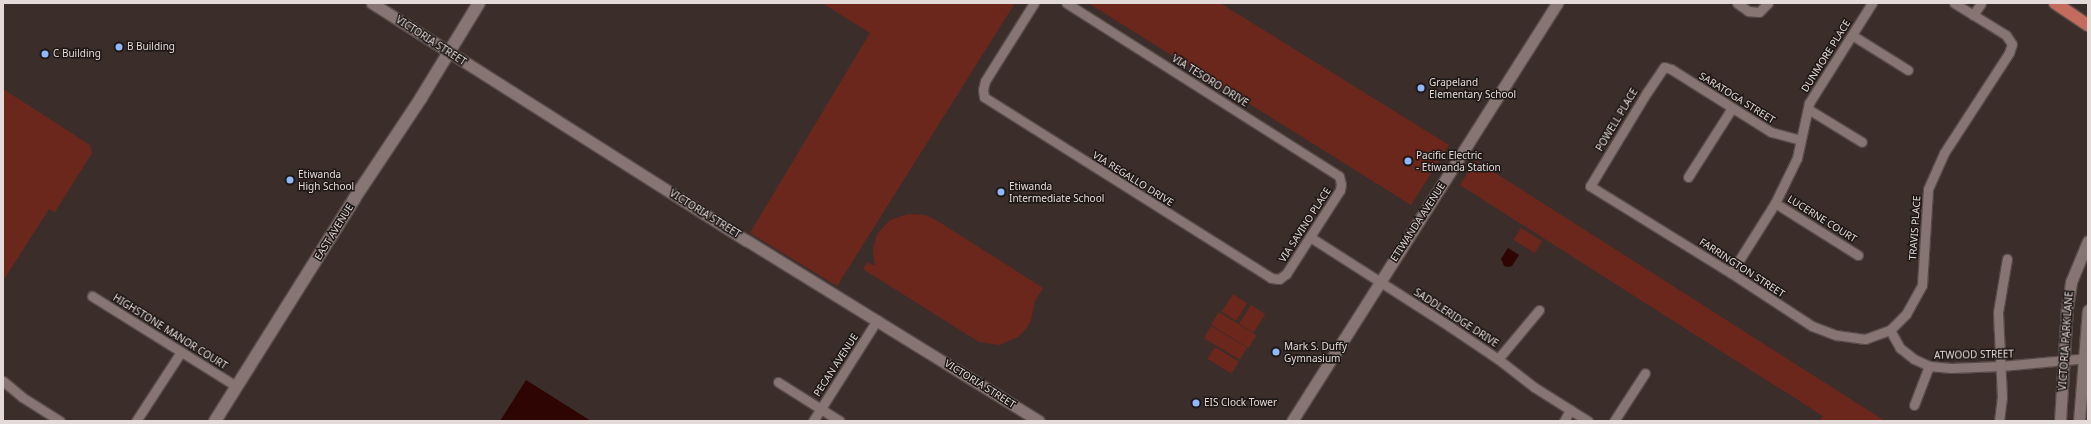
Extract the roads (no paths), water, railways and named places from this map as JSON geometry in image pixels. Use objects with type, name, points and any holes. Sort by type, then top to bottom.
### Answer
[{"type":"main road","name":"EAST AVENUE","points":[[215,421],[479,3]]},
{"type":"main road","points":[[2055,3],[2088,25]]},
{"type":"street","name":"VICTORIA STREET","points":[[372,3],[1039,421]]},
{"type":"street","name":"VIA REGALLO DRIVE","points":[[1034,3],[985,81],[983,90],[984,97],[1271,278],[1279,279]]},
{"type":"street","name":"VIA TESORO DRIVE","points":[[1066,3],[1337,174],[1341,178]]},
{"type":"street","name":"ETIWANDA AVENUE","points":[[1292,421],[1557,3]]},
{"type":"street","points":[[1737,3],[1748,11],[1759,12],[1768,3]]},
{"type":"street","name":"DUNMORE PLACE","points":[[1731,273],[1775,203],[1797,158],[1808,109],[1872,3]]},
{"type":"street","points":[[1954,3],[1973,15],[1981,3]]},
{"type":"street","name":"TRAVIS PLACE","points":[[1890,330],[1906,314],[1922,285],[1928,189],[1944,153],[2009,53],[2012,44],[2006,35],[1973,15]]},
{"type":"street","points":[[1852,35],[1908,70]]},
{"type":"street","name":"SARATOGA STREET","points":[[1664,67],[1671,69],[1771,132],[1801,140]]},
{"type":"street","name":"POWELL PLACE","points":[[1590,186],[1647,92],[1664,67]]},
{"type":"street","points":[[1688,177],[1732,108]]},
{"type":"street","points":[[1808,109],[1862,142]]},
{"type":"street","name":"VIA SAVINO PLACE","points":[[1279,279],[1286,274],[1340,190],[1341,178]]},
{"type":"street","name":"FARRINGTON STREET","points":[[1590,186],[1731,273],[1812,326],[1836,335],[1865,339],[1890,330]]},
{"type":"street","name":"LUCERNE COURT","points":[[1775,203],[1858,255]]},
{"type":"street","name":"SADDLERIDGE DRIVE","points":[[1310,237],[1498,359],[1534,386],[1588,421]]},
{"type":"street","name":"VICTORIA PARK LANE","points":[[2080,421],[2077,359],[2067,308],[2071,282],[2088,241]]},
{"type":"street","points":[[1999,421],[2002,398],[1998,312],[2007,259]]},
{"type":"street","name":"HIGHSTONE MANOR COURT","points":[[92,296],[236,386]]},
{"type":"street","points":[[1498,359],[1539,310]]},
{"type":"street","name":"VICTORIA PARK LANE","points":[[2060,421],[2077,359],[2088,310]]},
{"type":"street","name":"PECAN AVENUE","points":[[813,421],[877,320]]},
{"type":"street","name":"ATWOOD STREET","points":[[1890,330],[1900,348],[1914,359],[1928,366],[1951,368],[2001,366],[2077,359]]},
{"type":"street","points":[[136,421],[181,352]]},
{"type":"street","points":[[1914,405],[1928,366]]},
{"type":"street","points":[[1614,421],[1645,373]]},
{"type":"street","points":[[778,382],[840,421]]},
{"type":"street","points":[[4,385],[60,421]]},
{"type":"street","points":[[1564,421],[1570,410]]},
{"type":"place","name":"B Building","points":[[119,47]]},
{"type":"place","name":"C Building","points":[[45,54]]},
{"type":"place","name":"Grapeland Elementary School","points":[[1421,88]]},
{"type":"place","name":"Pacific Electric - Etiwanda Station","points":[[1408,161]]},
{"type":"place","name":"Etiwanda High School","points":[[290,180]]},
{"type":"place","name":"Etiwanda Intermediate School","points":[[1001,192]]},
{"type":"place","name":"Mark S. Duffy Gymnasium","points":[[1276,352]]},
{"type":"place","name":"EIS Clock Tower","points":[[1196,403]]}]
